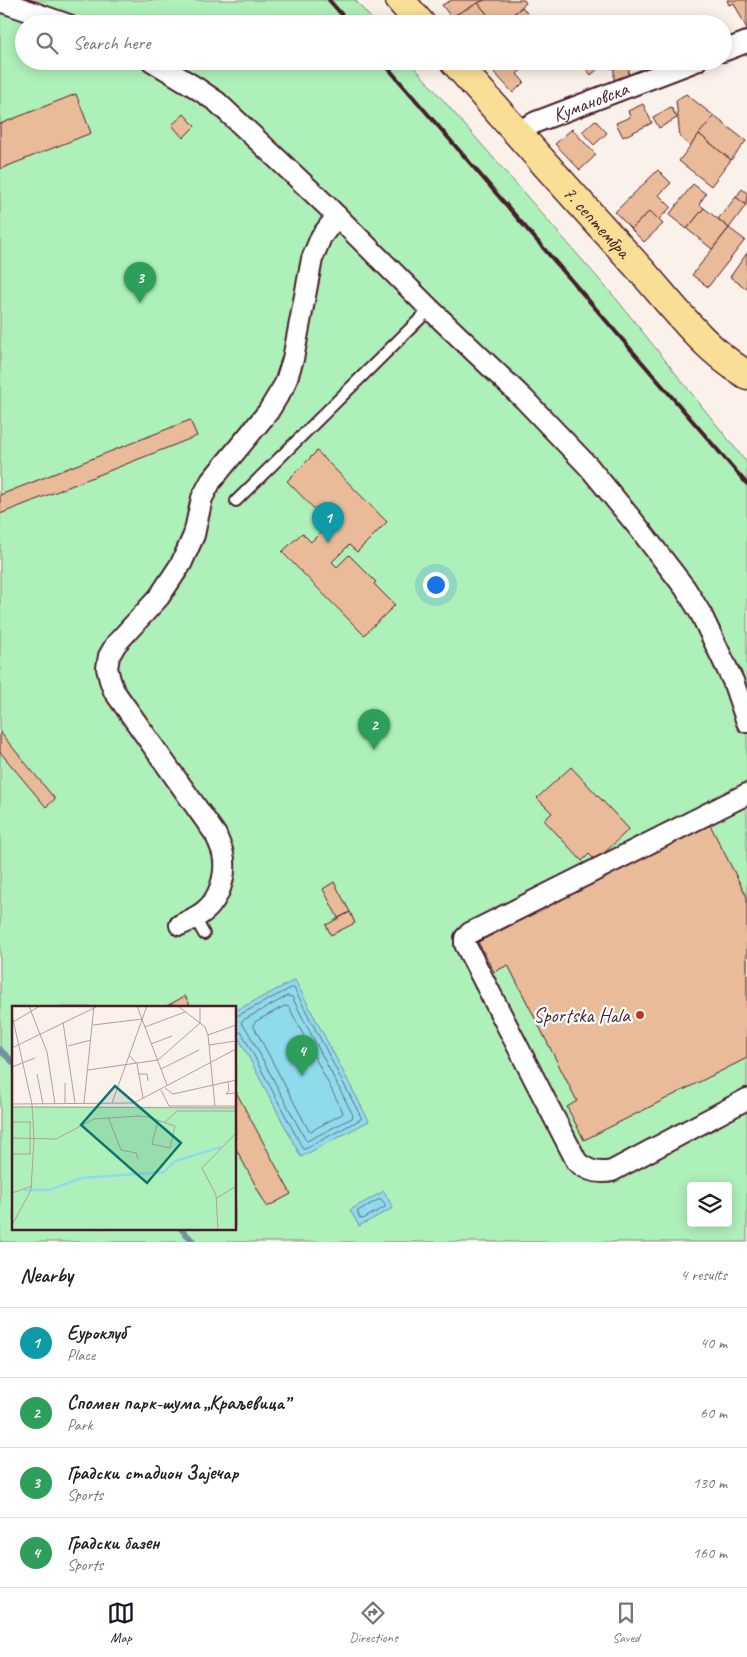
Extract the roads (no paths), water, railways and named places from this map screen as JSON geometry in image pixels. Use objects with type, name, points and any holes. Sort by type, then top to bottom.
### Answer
[{"type":"main road","points":[[400,0],[413,15]]},
{"type":"main road","name":"7. септембра","points":[[462,70],[516,134],[711,347],[734,367],[747,374]]},
{"type":"street","points":[[0,1],[40,15]]},
{"type":"street","points":[[732,48],[747,42]]},
{"type":"street","points":[[168,70],[217,102],[326,204],[430,309],[524,399],[589,467],[685,588],[701,614],[733,681],[747,722]]},
{"type":"street","name":"Кумановска","points":[[516,134],[536,122],[672,70]]},
{"type":"street","points":[[193,926],[210,906],[219,890],[225,870],[223,853],[216,835],[114,691],[107,668],[109,656],[116,644],[159,597],[181,564],[194,535],[202,498],[211,481],[268,412],[285,384],[293,359],[312,259],[321,237],[337,216]]},
{"type":"street","points":[[747,794],[470,933],[466,938],[465,944],[577,1162],[587,1169],[598,1172],[612,1171],[747,1099]]},
{"type":"lane","points":[[236,501],[430,309]]},
{"type":"water","points":[[295,980],[369,1121],[301,1157],[236,1033],[236,1010]]},
{"type":"water","points":[[384,1191],[393,1208],[359,1226],[350,1210]]},
{"type":"waterway","points":[[0,1050],[12,1061]]},
{"type":"waterway","points":[[182,1230],[194,1242]]},
{"type":"railway","points":[[329,0],[342,15]]},
{"type":"railway","points":[[390,70],[747,484]]},
{"type":"place","name":"Градски стадион Зајечар","points":[[140,303]]},
{"type":"place","name":"Еуроклуб","points":[[328,543]]},
{"type":"place","name":"Спомен парк-шума „Краљевица”","points":[[374,750]]},
{"type":"place","name":"Sportska Hala","points":[[640,1015]]},
{"type":"place","name":"Градски базен","points":[[302,1076]]}]
